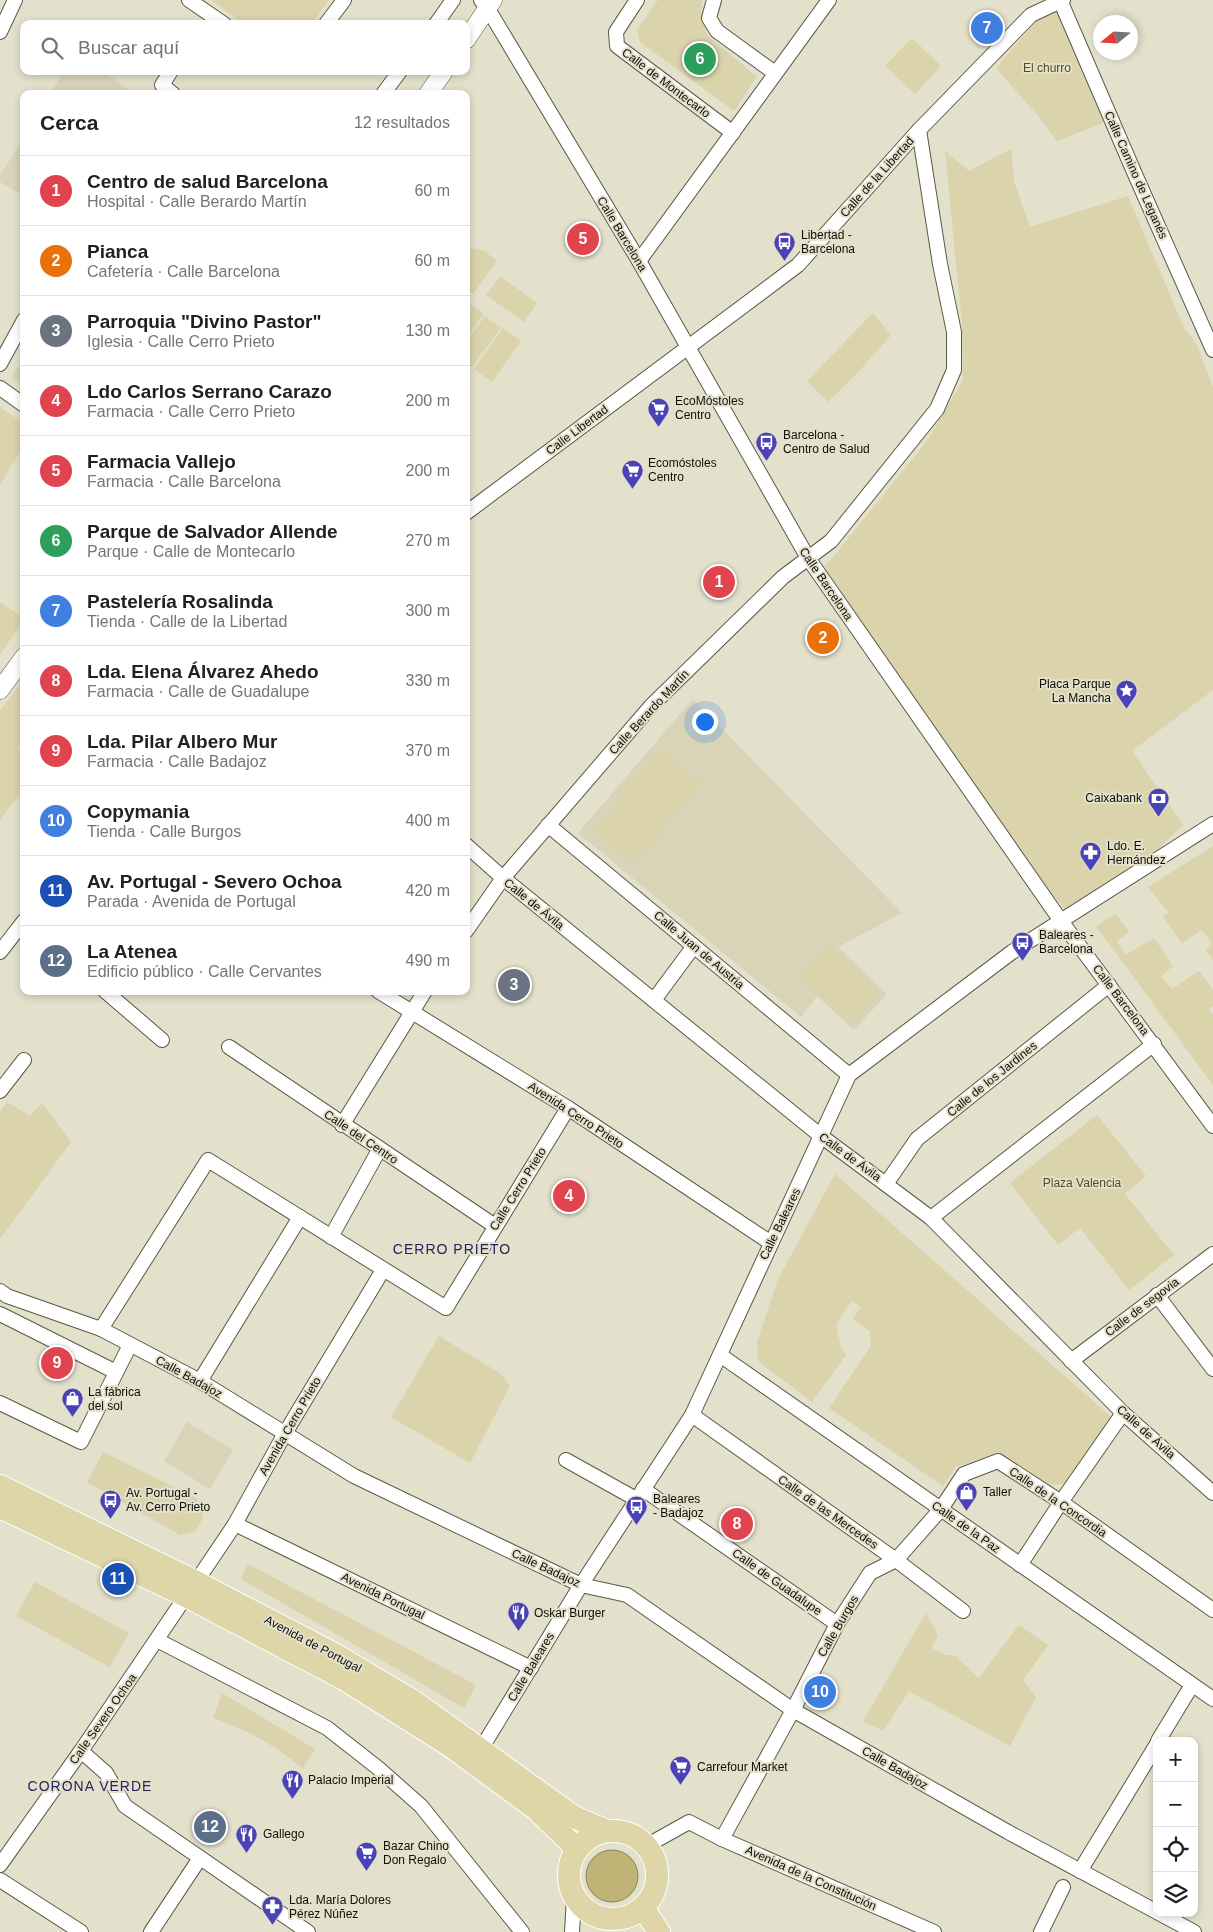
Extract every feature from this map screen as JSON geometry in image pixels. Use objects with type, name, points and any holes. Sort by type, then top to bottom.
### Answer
[{"type":"main road","name":"Avenida de Portugal","points":[[0,1486],[191,1589],[344,1679],[444,1742],[536,1809],[577,1849]]},
{"type":"main road","name":"Avenida de Portugal","points":[[0,1507],[191,1589],[342,1659],[413,1701],[574,1817],[607,1831]]},
{"type":"main road","points":[[636,1919],[652,1896],[657,1880],[655,1861],[646,1846],[634,1836],[624,1832],[607,1831],[594,1835],[577,1849],[571,1859],[569,1883],[574,1897],[585,1910],[594,1916],[610,1920],[636,1919],[659,1932]]},
{"type":"street","points":[[0,32],[15,0]]},
{"type":"street","points":[[189,0],[207,19]]},
{"type":"street","points":[[329,20],[344,0]]},
{"type":"street","points":[[439,20],[453,0]]},
{"type":"street","name":"Calle de Montecarlo","points":[[637,0],[616,32],[617,46],[733,133]]},
{"type":"street","points":[[714,0],[709,18],[717,31],[775,73]]},
{"type":"street","points":[[639,261],[829,0]]},
{"type":"street","name":"Calle de la Libertad","points":[[687,347],[798,265],[919,130],[1031,15],[1061,0]]},
{"type":"street","name":"Calle Camino de Leganés","points":[[1061,0],[1134,172],[1213,350]]},
{"type":"street","points":[[470,33],[487,3]]},
{"type":"street","name":"Calle Barcelona","points":[[487,3],[639,261],[808,558],[1061,921],[1213,1126]]},
{"type":"street","points":[[168,75],[162,85],[168,90]]},
{"type":"street","points":[[386,90],[397,75]]},
{"type":"street","points":[[431,90],[441,75]]},
{"type":"street","name":"Calle Berardo Martín","points":[[502,878],[651,706],[783,577],[831,541],[937,408],[954,370],[954,332],[940,264],[919,130]]},
{"type":"street","points":[[0,364],[20,327]]},
{"type":"street","name":"Calle Libertad","points":[[470,510],[687,347]]},
{"type":"street","points":[[0,388],[20,402]]},
{"type":"street","points":[[0,690],[20,662]]},
{"type":"street","name":"Calle Baleares","points":[[481,1749],[581,1585],[692,1415],[849,1075],[1012,952],[1213,824]]},
{"type":"street","name":"Calle Juan de Austria","points":[[548,825],[849,1075]]},
{"type":"street","name":"Calle de Ávila","points":[[470,849],[502,878],[821,1136],[931,1218],[1123,1412],[1213,1493]]},
{"type":"street","points":[[470,925],[502,878]]},
{"type":"street","points":[[0,952],[20,926]]},
{"type":"street","points":[[654,1000],[694,946]]},
{"type":"street","name":"Calle de los Jardines","points":[[886,1184],[917,1139],[1109,985]]},
{"type":"street","points":[[110,995],[162,1040]]},
{"type":"street","name":"Avenida Cerro Prieto","points":[[385,995],[568,1108],[771,1243]]},
{"type":"street","points":[[342,1125],[422,995]]},
{"type":"street","points":[[931,1218],[1154,1044]]},
{"type":"street","name":"Calle del Centro","points":[[229,1047],[379,1150],[495,1226]]},
{"type":"street","points":[[0,1091],[24,1060]]},
{"type":"street","name":"Calle Cerro Prieto","points":[[300,1217],[446,1308],[568,1108]]},
{"type":"street","points":[[331,1237],[379,1150]]},
{"type":"street","points":[[101,1329],[208,1160],[300,1217],[200,1381]]},
{"type":"street","name":"Calle de segovia","points":[[1071,1361],[1213,1254]]},
{"type":"street","name":"Avenida Cerro Prieto","points":[[191,1589],[235,1524],[284,1434],[384,1270]]},
{"type":"street","name":"Calle Badajoz","points":[[0,1291],[7,1296],[101,1329],[200,1381],[354,1476],[581,1585],[627,1594],[793,1710],[1008,1832],[1153,1910]]},
{"type":"street","points":[[1157,1295],[1213,1369]]},
{"type":"street","points":[[0,1314],[116,1372]]},
{"type":"street","points":[[0,1403],[81,1442],[130,1345]]},
{"type":"street","name":"Calle de la Paz","points":[[720,1355],[1213,1699]]},
{"type":"street","points":[[1020,1565],[1123,1412]]},
{"type":"street","name":"Calle de las Mercedes","points":[[692,1415],[896,1560],[962,1611]]},
{"type":"street","name":"Calle de Guadalupe","points":[[566,1460],[640,1494],[837,1624]]},
{"type":"street","name":"Calle de la Concordia","points":[[870,1573],[896,1560],[941,1509],[964,1474],[998,1461],[1061,1502],[1213,1610]]},
{"type":"street","name":"Avenida Portugal","points":[[235,1524],[531,1668]]},
{"type":"street","name":"Calle Burgos","points":[[722,1839],[793,1710],[837,1624],[870,1573]]},
{"type":"street","name":"Calle Severo Ochoa","points":[[0,1865],[81,1751],[191,1589]]},
{"type":"street","points":[[157,1640],[327,1728],[378,1768],[421,1806],[522,1932]]},
{"type":"street","points":[[1161,1737],[1192,1685]]},
{"type":"street","points":[[1080,1871],[1153,1750]]},
{"type":"street","points":[[81,1751],[106,1773],[125,1806],[308,1932]]},
{"type":"street","name":"Avenida de la Constitución","points":[[646,1846],[689,1822],[722,1839],[934,1932]]},
{"type":"street","points":[[151,1932],[200,1858]]},
{"type":"street","points":[[0,1880],[81,1932]]},
{"type":"street","points":[[1041,1932],[1063,1887]]},
{"type":"street","points":[[572,1932],[574,1897]]},
{"type":"street","name":"Calle Badajoz","points":[[1166,1917],[1194,1932]]},
{"type":"shaded area","points":[[62,75],[108,75],[129,90],[52,90]]},
{"type":"shaded area","points":[[20,144],[20,194],[0,182],[0,176]]},
{"type":"shaded area","points":[[20,364],[20,383],[12,377]]},
{"type":"shaded area","points":[[693,699],[902,913],[838,947],[887,994],[854,1030],[817,996],[801,1017],[578,833]]},
{"type":"shaded area","points":[[187,1422],[233,1450],[210,1489],[164,1461]]},
{"type":"shaded area","points":[[607,1850],[617,1850],[626,1854],[634,1862],[638,1876],[634,1890],[626,1898],[617,1902],[607,1902],[598,1898],[590,1890],[586,1881],[586,1871],[590,1862],[598,1854]]},
{"type":"green space","points":[[211,0],[329,0],[314,20],[238,20]]},
{"type":"green space","points":[[658,0],[702,0],[701,15],[707,35],[757,77],[734,111],[640,42],[637,29]]},
{"type":"green space","name":"El churro","points":[[1061,1],[1108,121],[1057,141],[1039,117],[996,68],[1036,21]]},
{"type":"green space","points":[[912,38],[941,66],[915,94],[885,66]]},
{"type":"green space","points":[[1011,149],[1014,181],[1030,227],[1128,196],[1184,328],[1197,345],[1213,387],[1213,690],[1132,751],[1183,825],[1144,862],[1066,910],[1046,887],[1032,879],[825,567],[927,441],[963,380],[962,324],[945,151],[969,171]]},
{"type":"green space","points":[[470,248],[483,250],[497,261],[473,294],[470,292]]},
{"type":"green space","points":[[500,276],[537,303],[524,322],[486,295]]},
{"type":"green space","points":[[470,304],[484,314],[470,333]]},
{"type":"green space","points":[[873,313],[891,335],[828,402],[807,381]]},
{"type":"green space","points":[[485,316],[501,328],[472,367],[470,366],[470,337]]},
{"type":"green space","points":[[503,328],[521,341],[492,382],[474,369]]},
{"type":"green space","points":[[0,407],[20,421],[20,452],[0,485]]},
{"type":"green space","points":[[0,602],[20,616],[20,625],[0,655]]},
{"type":"green space","points":[[20,684],[20,744],[17,748],[20,751],[20,793],[0,820],[0,711]]},
{"type":"green space","points":[[659,750],[700,783],[635,864],[594,831]]},
{"type":"green space","points":[[1213,846],[1213,960],[1206,950],[1212,944],[1202,930],[1182,943],[1163,917],[1169,913],[1148,887]]},
{"type":"green space","points":[[1116,914],[1129,932],[1117,941],[1126,955],[1154,938],[1173,966],[1161,976],[1172,989],[1199,971],[1213,990],[1213,1006],[1209,1009],[1213,1015],[1213,1085],[1096,926]]},
{"type":"green space","points":[[830,945],[881,993],[852,1024],[801,977]]},
{"type":"green space","points":[[7,1102],[30,1116],[42,1103],[71,1142],[0,1239],[0,1112]]},
{"type":"green space","name":"Plaza Valencia","points":[[1097,1115],[1146,1176],[1125,1194],[1174,1255],[1129,1290],[1080,1228],[1058,1245],[1010,1183]]},
{"type":"green space","points":[[835,1174],[1118,1423],[1065,1484],[1050,1485],[998,1452],[956,1467],[943,1486],[829,1408],[871,1346],[870,1331],[853,1319],[861,1307],[852,1301],[836,1324],[841,1347],[846,1355],[812,1402],[758,1361],[757,1342],[778,1279]]},
{"type":"green space","points":[[439,1336],[501,1374],[510,1386],[470,1463],[391,1417]]},
{"type":"green space","points":[[103,1452],[196,1498],[202,1507],[203,1514],[196,1531],[180,1535],[87,1482]]},
{"type":"green space","points":[[248,1564],[476,1685],[464,1708],[241,1579]]},
{"type":"green space","points":[[35,1582],[129,1633],[110,1667],[16,1616]]},
{"type":"green space","points":[[926,1613],[938,1635],[932,1648],[946,1655],[954,1655],[979,1678],[1019,1625],[1048,1645],[1023,1680],[1036,1697],[1010,1746],[909,1691],[883,1731],[863,1721]]},
{"type":"green space","points":[[222,1693],[315,1749],[303,1769],[261,1739],[213,1718]]},
{"type":"place","name":"Pastelería Rosalinda","points":[[987,28]]},
{"type":"place","name":"Parque de Salvador Allende","points":[[700,59]]},
{"type":"place","name":"Farmacia Vallejo","points":[[583,239]]},
{"type":"place","name":"Libertad - Barcelona","points":[[785,261]]},
{"type":"place","name":"EcoMóstoles Centro","points":[[659,427]]},
{"type":"place","name":"Barcelona - Centro de Salud","points":[[767,461]]},
{"type":"place","name":"Ecomóstoles Centro","points":[[632,489]]},
{"type":"place","name":"Centro de salud Barcelona","points":[[719,582]]},
{"type":"place","name":"Pianca","points":[[823,638]]},
{"type":"place","name":"Placa Parque La Mancha","points":[[1127,710]]},
{"type":"place","name":"Caixabank","points":[[1158,817]]},
{"type":"place","name":"Ldo. E. Hernández","points":[[1091,872]]},
{"type":"place","name":"Baleares - Barcelona","points":[[1023,961]]},
{"type":"place","name":"Parroquia \"Divino Pastor\"","points":[[514,985]]},
{"type":"place","name":"Ldo Carlos Serrano Carazo","points":[[569,1196]]},
{"type":"place","name":"Lda. Pilar Albero Mur","points":[[57,1363]]},
{"type":"place","name":"La fábrica del sol","points":[[72,1418]]},
{"type":"place","name":"Taller","points":[[967,1511]]},
{"type":"place","name":"Av. Portugal - Av. Cerro Prieto","points":[[110,1519]]},
{"type":"place","name":"Lda. Elena Álvarez Ahedo","points":[[737,1524]]},
{"type":"place","name":"Baleares - Badajoz","points":[[637,1525]]},
{"type":"place","name":"Av. Portugal - Severo Ochoa","points":[[118,1579]]},
{"type":"place","name":"Oskar Burger","points":[[518,1632]]},
{"type":"place","name":"Copymania","points":[[820,1692]]},
{"type":"place","name":"Carrefour Market","points":[[681,1786]]},
{"type":"place","name":"Palacio Imperial","points":[[292,1799]]},
{"type":"place","name":"La Atenea","points":[[210,1827]]},
{"type":"place","name":"Gallego","points":[[247,1853]]},
{"type":"place","name":"Bazar Chino Don Regalo","points":[[367,1872]]},
{"type":"place","name":"Lda. María Dolores Pérez Núñez","points":[[273,1926]]},
{"type":"district","name":"CERRO PRIETO","points":[[452,1249]]},
{"type":"district","name":"CORONA VERDE","points":[[90,1786]]}]
